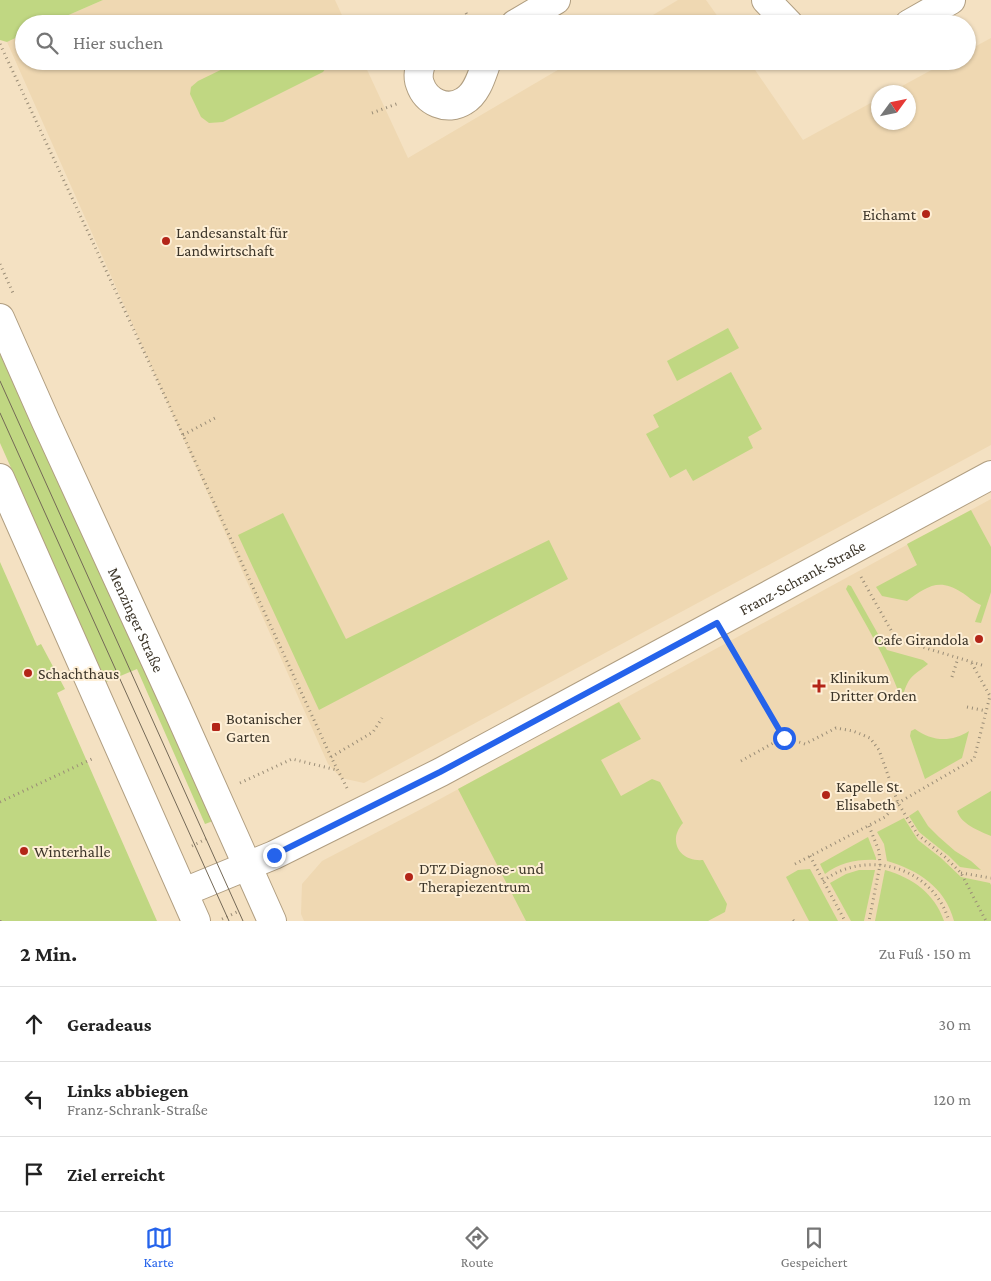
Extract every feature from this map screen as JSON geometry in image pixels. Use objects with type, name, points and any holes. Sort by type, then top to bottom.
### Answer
[{"type":"street","points":[[530,15],[556,0]]},
{"type":"street","points":[[766,0],[780,15]]},
{"type":"street","points":[[925,15],[951,0]]},
{"type":"street","points":[[419,70],[419,83],[424,94],[434,102],[444,106],[455,105],[465,101],[474,92],[483,70]]},
{"type":"street","name":"Menzinger Straße","points":[[0,318],[272,921]]},
{"type":"street","name":"Franz-Schrank-Straße","points":[[184,892],[274,855],[440,772],[991,475]]},
{"type":"street","points":[[0,478],[196,921]]},
{"type":"path","points":[[0,44],[183,434],[331,757],[361,812]]},
{"type":"path","points":[[183,434],[215,418]]},
{"type":"path","points":[[847,553],[896,639],[985,666]]},
{"type":"path","points":[[717,623],[784,738],[804,744],[836,728],[853,730],[870,738],[879,750],[898,803],[918,835],[961,873],[986,921]]},
{"type":"path","points":[[952,678],[958,658]]},
{"type":"path","points":[[795,864],[885,817],[898,803],[974,759],[990,696],[971,662]]},
{"type":"path","points":[[967,707],[986,711]]},
{"type":"path","points":[[331,757],[373,732],[382,718]]},
{"type":"path","points":[[741,761],[784,738]]},
{"type":"path","points":[[0,802],[99,756]]},
{"type":"path","points":[[236,784],[292,759],[338,770]]},
{"type":"path","points":[[869,826],[879,851],[880,865],[869,921]]},
{"type":"path","points":[[810,856],[845,921]]},
{"type":"path","points":[[823,881],[832,874],[858,865],[880,865],[900,869],[911,874],[935,894],[943,906],[949,921]]},
{"type":"path","points":[[961,873],[991,878]]},
{"type":"shaded area","points":[[103,0],[335,0],[342,15],[69,15]]},
{"type":"shaded area","points":[[678,0],[706,0],[717,15],[653,15]]},
{"type":"shaded area","points":[[15,38],[15,60],[7,42]]},
{"type":"shaded area","points":[[991,38],[991,445],[364,783],[341,778],[328,764],[19,70],[367,70],[408,158],[558,70],[755,70],[803,140],[871,103],[871,130],[916,130],[916,85],[904,85],[931,70],[976,70],[976,46]]},
{"type":"shaded area","name":"Klinikum Dritter Orden","points":[[991,499],[991,921],[304,921],[301,914],[302,884],[322,861],[429,805]]},
{"type":"green space","points":[[0,0],[103,0],[69,15],[15,15],[15,38],[7,42],[0,40]]},
{"type":"green space","points":[[221,70],[324,70],[223,122],[209,123],[201,117],[190,94],[191,87],[198,81]]},
{"type":"green space","points":[[728,328],[739,348],[677,381],[667,361]]},
{"type":"green space","points":[[0,354],[213,821],[205,824],[137,669],[106,682],[0,443]]},
{"type":"green space","points":[[731,372],[762,429],[748,437],[753,448],[693,481],[686,469],[670,478],[646,434],[659,427],[653,415]]},
{"type":"green space","points":[[971,510],[991,547],[991,592],[981,623],[975,622],[981,605],[961,592],[945,585],[926,588],[907,601],[882,596],[876,587],[917,565],[907,544]]},
{"type":"green space","points":[[283,513],[346,639],[549,540],[568,579],[319,710],[238,535]]},
{"type":"green space","points":[[0,562],[37,646],[41,644],[65,689],[57,693],[157,921],[0,921]]},
{"type":"green space","points":[[848,585],[851,586],[887,650],[923,660],[928,664],[911,678],[904,692],[899,693],[881,653],[846,589]]},
{"type":"green space","points":[[619,702],[641,739],[601,760],[621,796],[652,779],[660,782],[683,823],[676,837],[678,849],[688,858],[703,860],[727,904],[725,912],[708,921],[526,921],[458,789]]},
{"type":"green space","points":[[915,729],[928,736],[941,739],[962,735],[969,731],[962,758],[925,779],[910,736],[911,731]]},
{"type":"green space","points":[[991,791],[991,836],[966,823],[957,811]]},
{"type":"green space","points":[[918,810],[928,826],[939,837],[981,870],[960,867],[919,832],[909,816]]},
{"type":"green space","points":[[904,818],[918,840],[961,877],[990,883],[991,921],[954,921],[950,909],[937,889],[909,869],[887,861],[884,844],[877,832]]},
{"type":"green space","points":[[868,837],[876,860],[849,862],[825,874],[820,864]]},
{"type":"green space","points":[[810,869],[838,921],[809,921],[786,877],[798,870]]},
{"type":"green space","points":[[859,870],[875,870],[864,921],[851,921],[830,883],[846,874]]},
{"type":"green space","points":[[885,870],[905,877],[921,888],[934,902],[944,921],[875,921]]},
{"type":"tram line","points":[[0,381],[243,921]]},
{"type":"tram line","points":[[0,413],[229,921]]},
{"type":"place","name":"Eichamt","points":[[926,214]]},
{"type":"place","name":"Landesanstalt für Landwirtschaft","points":[[166,241]]},
{"type":"place","name":"Cafe Girandola","points":[[979,639]]},
{"type":"place","name":"Schachthaus","points":[[28,673]]},
{"type":"place","name":"Klinikum Dritter Orden","points":[[819,686]]},
{"type":"place","name":"Botanischer Garten","points":[[216,727]]},
{"type":"place","name":"Kapelle St. Elisabeth","points":[[826,795]]},
{"type":"place","name":"Winterhalle","points":[[24,851]]},
{"type":"place","name":"DTZ Diagnose- und Therapiezentrum","points":[[409,877]]},
{"type":"route","points":[[274,855],[440,772],[717,623],[784,738]]}]
